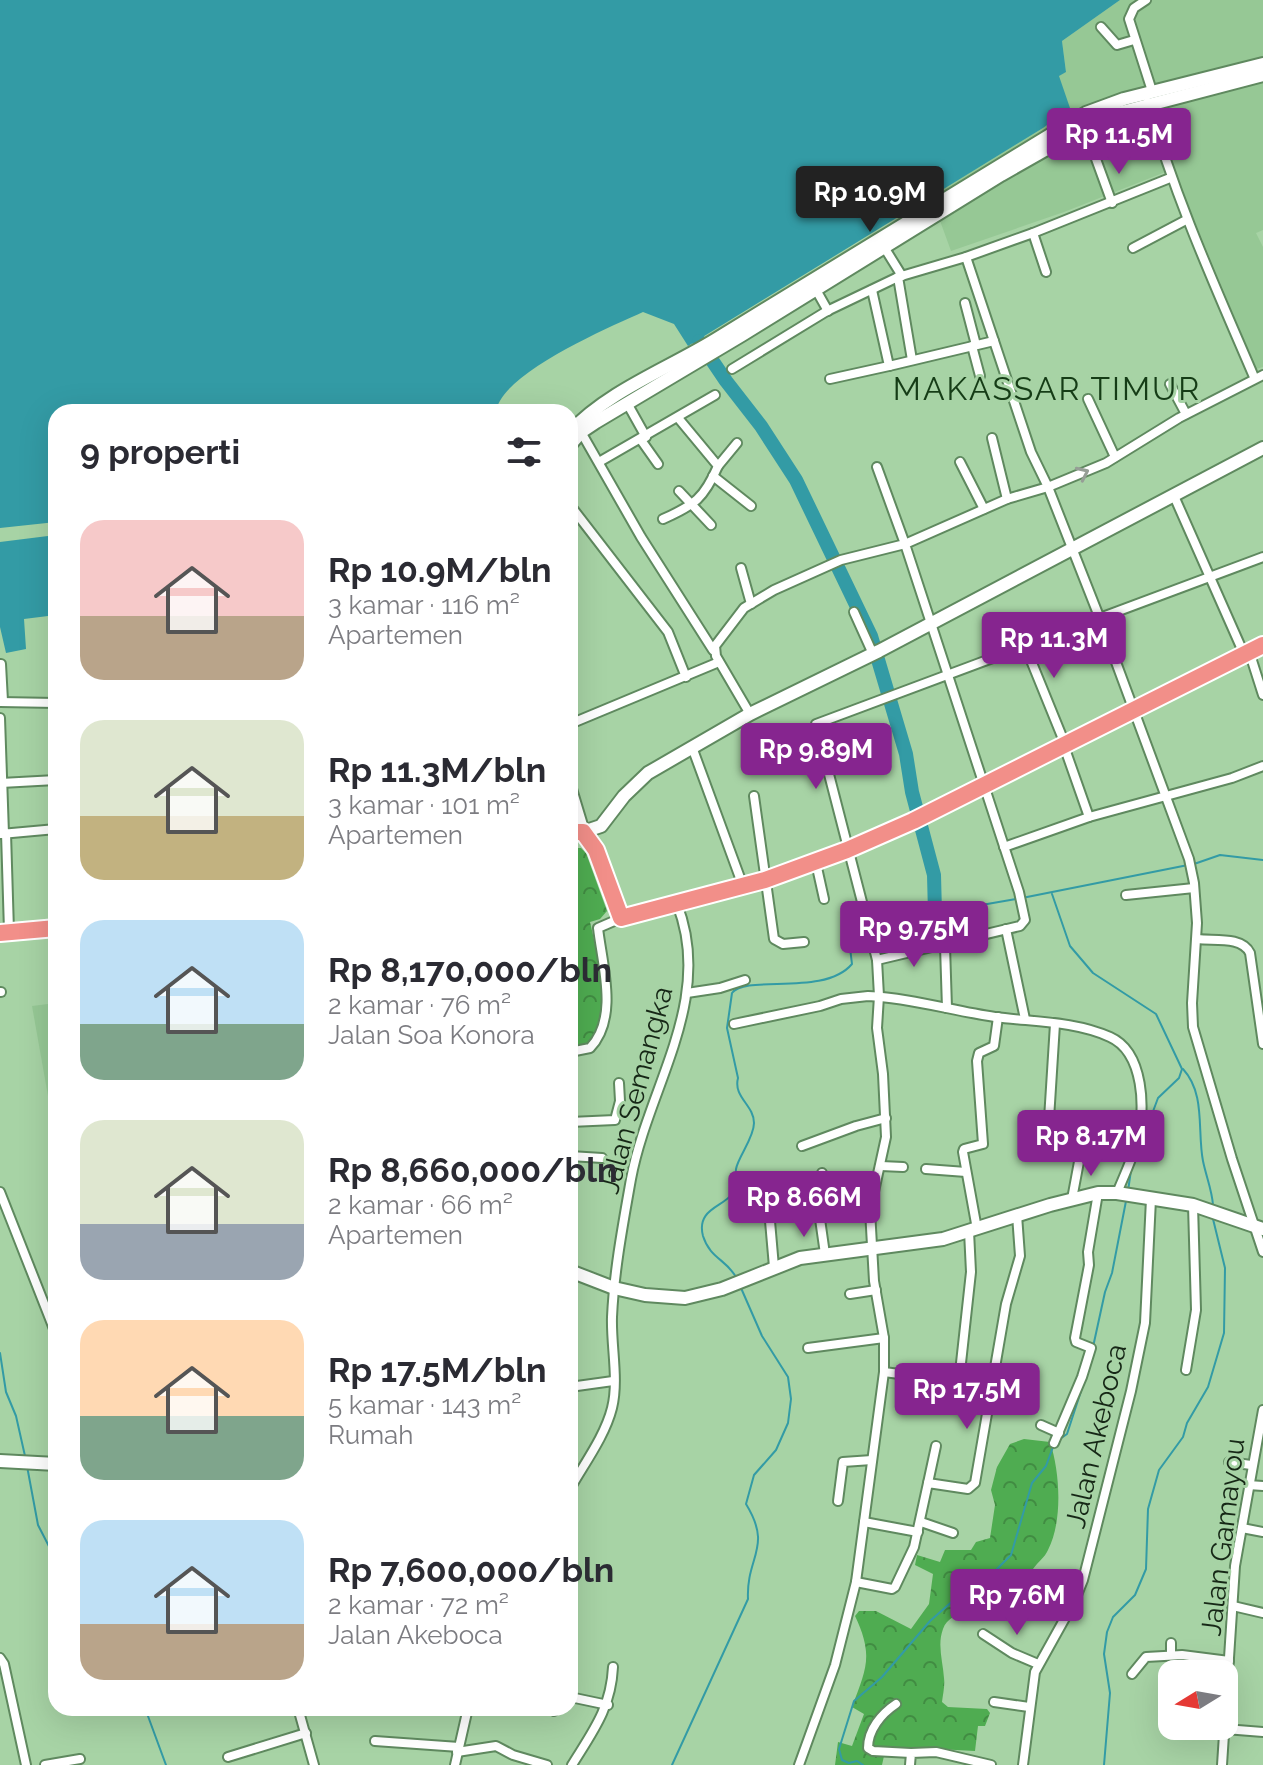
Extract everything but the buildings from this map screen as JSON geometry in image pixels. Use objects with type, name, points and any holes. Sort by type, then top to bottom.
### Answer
[{"type":"highway","points":[[578,833],[596,850],[621,918],[743,887],[816,863],[916,819],[1252,650]]},
{"type":"highway","points":[[4,932],[48,929]]},
{"type":"street","points":[[713,650],[727,627],[751,604],[774,590],[841,560],[905,544],[1007,499],[1081,475],[1258,376],[1170,178],[1130,15],[1146,0]]},
{"type":"street","points":[[1101,27],[1117,45],[1134,40]]},
{"type":"street","points":[[578,430],[593,417],[1088,118],[1107,115],[1148,96],[1263,64]]},
{"type":"street","points":[[1148,96],[1263,75]]},
{"type":"street","points":[[717,344],[885,249],[1037,149]]},
{"type":"street","points":[[1096,159],[1112,203]]},
{"type":"street","points":[[732,369],[828,311],[899,275],[966,257],[1170,178]]},
{"type":"street","points":[[1133,248],[1185,216]]},
{"type":"street","points":[[1033,233],[1046,272]]},
{"type":"street","points":[[885,249],[899,275],[912,360]]},
{"type":"street","points":[[966,257],[1031,452],[1100,619],[1190,864],[1198,939],[1193,1027],[1259,1227],[1263,1252]]},
{"type":"street","points":[[815,288],[828,311]]},
{"type":"street","points":[[872,290],[889,366]]},
{"type":"street","points":[[965,303],[980,376]]},
{"type":"street","points":[[830,379],[994,341]]},
{"type":"street","points":[[593,417],[627,403],[695,357]]},
{"type":"street","points":[[1170,384],[1186,414]]},
{"type":"street","points":[[599,462],[679,419],[715,395]]},
{"type":"street","points":[[1088,399],[1115,457]]},
{"type":"street","points":[[627,403],[658,464]]},
{"type":"street","points":[[679,419],[718,466]]},
{"type":"street","points":[[578,435],[599,462],[641,537],[750,714]]},
{"type":"street","points":[[992,438],[1007,499]]},
{"type":"street","points":[[663,519],[691,507],[707,490],[718,466],[737,443]]},
{"type":"street","points":[[596,850],[601,826],[634,785],[648,773],[750,714],[876,653],[1263,448]]},
{"type":"street","points":[[960,462],[984,509]]},
{"type":"street","points":[[877,467],[932,622],[1019,892],[1025,920],[1020,926],[877,960]]},
{"type":"street","points":[[713,476],[751,506]]},
{"type":"street","points":[[679,491],[711,525]]},
{"type":"street","points":[[1174,496],[1211,576],[1252,650],[1263,695]]},
{"type":"street","points":[[578,515],[668,632],[686,677]]},
{"type":"street","points":[[799,1765],[835,1665],[856,1582],[884,1372],[884,1338],[876,1290],[870,1210],[881,1166],[886,1118],[877,1028],[877,960],[816,724],[1263,557]]},
{"type":"street","points":[[741,568],[751,604]]},
{"type":"street","points":[[854,612],[876,653]]},
{"type":"street","points":[[1017,626],[1089,817]]},
{"type":"street","points":[[578,721],[719,662]]},
{"type":"street","points":[[1,664],[2,702],[48,703]]},
{"type":"street","points":[[0,718],[4,932]]},
{"type":"street","points":[[692,747],[743,887]]},
{"type":"street","points":[[1004,847],[1089,817],[1232,778],[1263,766]]},
{"type":"street","points":[[2,783],[48,780]]},
{"type":"street","points":[[754,796],[774,939],[783,944],[804,942]]},
{"type":"street","points":[[578,832],[601,826]]},
{"type":"street","points":[[3,834],[48,830]]},
{"type":"street","points":[[816,863],[824,899]]},
{"type":"street","points":[[1126,895],[1194,888]]},
{"type":"street","name":"Jalan Semangka","points":[[578,1474],[612,1408],[614,1288],[640,1139],[672,1054],[687,993],[687,950],[677,904]]},
{"type":"street","points":[[578,1050],[590,1048],[600,1035],[606,993],[598,928],[621,918]]},
{"type":"street","points":[[1006,929],[1025,1019]]},
{"type":"street","points":[[1198,939],[1238,942],[1247,947],[1263,1044]]},
{"type":"street","points":[[945,946],[947,1008]]},
{"type":"street","points":[[687,993],[745,980]]},
{"type":"street","points":[[734,1024],[841,999],[879,996],[1055,1024],[1112,1038],[1136,1063],[1140,1085],[1140,1132],[1124,1194]]},
{"type":"street","points":[[884,1372],[937,1377],[960,1372],[973,1230],[963,1150],[984,1142],[977,1061],[979,1053],[994,1046],[998,1017]]},
{"type":"street","points":[[1049,1119],[1055,1024]]},
{"type":"street","points":[[578,1122],[615,1120],[620,1101],[619,1083]]},
{"type":"street","points":[[802,1146],[886,1118]]},
{"type":"street","points":[[1072,1199],[1081,1151]]},
{"type":"street","points":[[578,1156],[602,1158]]},
{"type":"street","points":[[881,1166],[903,1167]]},
{"type":"street","points":[[926,1169],[966,1172]]},
{"type":"street","points":[[822,1173],[820,1219],[825,1254]]},
{"type":"street","points":[[0,1192],[48,1314]]},
{"type":"street","points":[[578,1274],[614,1288],[645,1295],[685,1298],[731,1285],[800,1258],[943,1239],[1098,1193],[1198,1206],[1259,1227]]},
{"type":"street","points":[[1054,1443],[1091,1348],[1076,1342],[1075,1338],[1098,1193]]},
{"type":"street","name":"Jalan Akeboca","points":[[1023,1765],[1029,1707],[1038,1664],[1083,1580],[1131,1391],[1146,1314],[1151,1199]]},
{"type":"street","points":[[1186,1370],[1196,1310],[1198,1206]]},
{"type":"street","points":[[928,1483],[968,1489],[975,1483],[1006,1304],[1020,1256],[1017,1215]]},
{"type":"street","points":[[770,1221],[774,1267]]},
{"type":"street","points":[[850,1294],[876,1290]]},
{"type":"street","points":[[808,1348],[884,1338]]},
{"type":"street","points":[[578,1386],[613,1381]]},
{"type":"street","name":"Jalan Gamayou","points":[[1229,1660],[1235,1566],[1263,1410]]},
{"type":"street","points":[[1041,1425],[1059,1433]]},
{"type":"street","points":[[856,1582],[893,1588],[918,1532],[936,1446]]},
{"type":"street","points":[[838,1501],[843,1462],[872,1460]]},
{"type":"street","points":[[0,1461],[48,1464]]},
{"type":"street","points":[[1229,1462],[1251,1465]]},
{"type":"street","points":[[1248,1485],[1263,1486]]},
{"type":"street","points":[[864,1522],[918,1532]]},
{"type":"street","points":[[921,1522],[953,1533]]},
{"type":"street","points":[[1242,1528],[1263,1532]]},
{"type":"street","points":[[1233,1606],[1262,1609]]},
{"type":"street","points":[[983,1634],[1012,1653],[1038,1664]]},
{"type":"street","points":[[1171,1643],[1171,1655]]},
{"type":"street","points":[[1132,1674],[1143,1658],[1171,1655],[1219,1660]]},
{"type":"street","points":[[0,1658],[4,1664],[26,1765]]},
{"type":"street","points":[[572,1765],[608,1705],[613,1667]]},
{"type":"street","points":[[578,1699],[608,1705]]},
{"type":"street","points":[[994,1702],[1029,1707]]},
{"type":"street","points":[[896,1704],[871,1731],[868,1748],[873,1751],[936,1752],[991,1765]]},
{"type":"street","points":[[301,1716],[314,1765]]},
{"type":"street","points":[[455,1765],[466,1716]]},
{"type":"street","points":[[1238,1728],[1263,1732]]},
{"type":"street","points":[[228,1757],[306,1733]]},
{"type":"street","name":"Jalan Gamayou","points":[[1222,1765],[1224,1740]]},
{"type":"street","points":[[375,1741],[458,1750],[491,1746],[547,1765]]},
{"type":"street","points":[[910,1765],[911,1753]]},
{"type":"street","points":[[513,1755],[516,1765]]},
{"type":"street","points":[[52,1764],[80,1759]]},
{"type":"shaded area","points":[[1120,0],[1263,0],[1263,230],[1256,233],[1263,247],[1263,367],[1256,369],[1173,169],[1064,212],[951,251],[931,196],[1043,128],[1058,76],[1066,71],[1062,41]]},
{"type":"shaded area","points":[[48,1004],[48,1096],[32,1006]]},
{"type":"green space","points":[[578,848],[586,853],[607,911],[600,919],[590,922],[601,983],[602,1015],[593,1041],[578,1048]]},
{"type":"green space","points":[[1024,1439],[1050,1442],[1053,1454],[1058,1482],[1058,1511],[1048,1550],[1012,1600],[997,1607],[959,1614],[947,1622],[941,1635],[942,1702],[948,1707],[987,1709],[990,1713],[985,1726],[978,1726],[975,1751],[937,1749],[907,1757],[884,1756],[882,1765],[835,1765],[838,1742],[852,1746],[864,1714],[852,1707],[866,1662],[865,1642],[855,1616],[859,1611],[876,1611],[911,1629],[929,1604],[933,1574],[915,1565],[917,1555],[940,1562],[945,1550],[971,1550],[976,1542],[990,1538],[995,1505],[991,1490],[997,1467],[1010,1444]]},
{"type":"water","points":[[0,0],[1120,0],[1062,41],[1066,72],[1059,76],[1070,108],[1043,128],[688,346],[674,324],[643,312],[582,340],[535,367],[516,382],[499,404],[48,404],[48,616],[24,619],[26,649],[6,653],[0,627]]},
{"type":"pier","points":[[48,523],[48,536],[0,542],[0,528]]},
{"type":"waterway","points":[[699,341],[796,480],[871,636],[906,754],[912,792],[934,875],[935,913]]},
{"type":"waterway","points":[[1194,864],[1220,855],[1263,860]]},
{"type":"waterway","points":[[1022,898],[1188,865]]},
{"type":"waterway","points":[[1052,894],[1070,946],[1093,973],[1156,1014],[1182,1069],[1179,1078],[1158,1098],[1136,1157]]},
{"type":"waterway","points":[[872,924],[1016,899]]},
{"type":"waterway","points":[[737,1279],[710,1250],[702,1227],[707,1214],[732,1194],[737,1164],[754,1123],[751,1111],[738,1091],[727,1028],[732,993],[753,985],[806,983],[839,974],[852,964],[848,932],[866,925]]},
{"type":"waterway","points":[[1183,1069],[1198,1101],[1201,1149],[1213,1205]]},
{"type":"waterway","points":[[1128,1191],[1131,1170]]},
{"type":"waterway","points":[[1093,1347],[1126,1201]]},
{"type":"waterway","points":[[1104,1765],[1110,1693],[1104,1654],[1107,1632],[1113,1617],[1135,1595],[1146,1569],[1148,1509],[1159,1470],[1183,1437],[1187,1423],[1208,1387],[1224,1333],[1225,1268],[1213,1219]]},
{"type":"waterway","points":[[672,1765],[748,1599],[748,1584],[758,1542],[754,1519],[746,1504],[754,1475],[776,1450],[788,1423],[791,1399],[788,1377],[762,1336],[741,1288]]},
{"type":"waterway","points":[[0,1353],[6,1392],[16,1416],[25,1456]]},
{"type":"waterway","points":[[1060,1439],[1067,1434],[1082,1388]]},
{"type":"waterway","points":[[863,1765],[857,1761],[849,1763],[842,1760],[839,1749],[854,1701],[882,1677],[930,1621],[1011,1555],[1032,1483],[1046,1466],[1053,1447]]},
{"type":"waterway","points":[[27,1466],[38,1525],[48,1544]]},
{"type":"waterway","points":[[148,1716],[166,1765]]},
{"type":"district","name":"MAKASSAR TIMUR","points":[[1047,388]]}]
